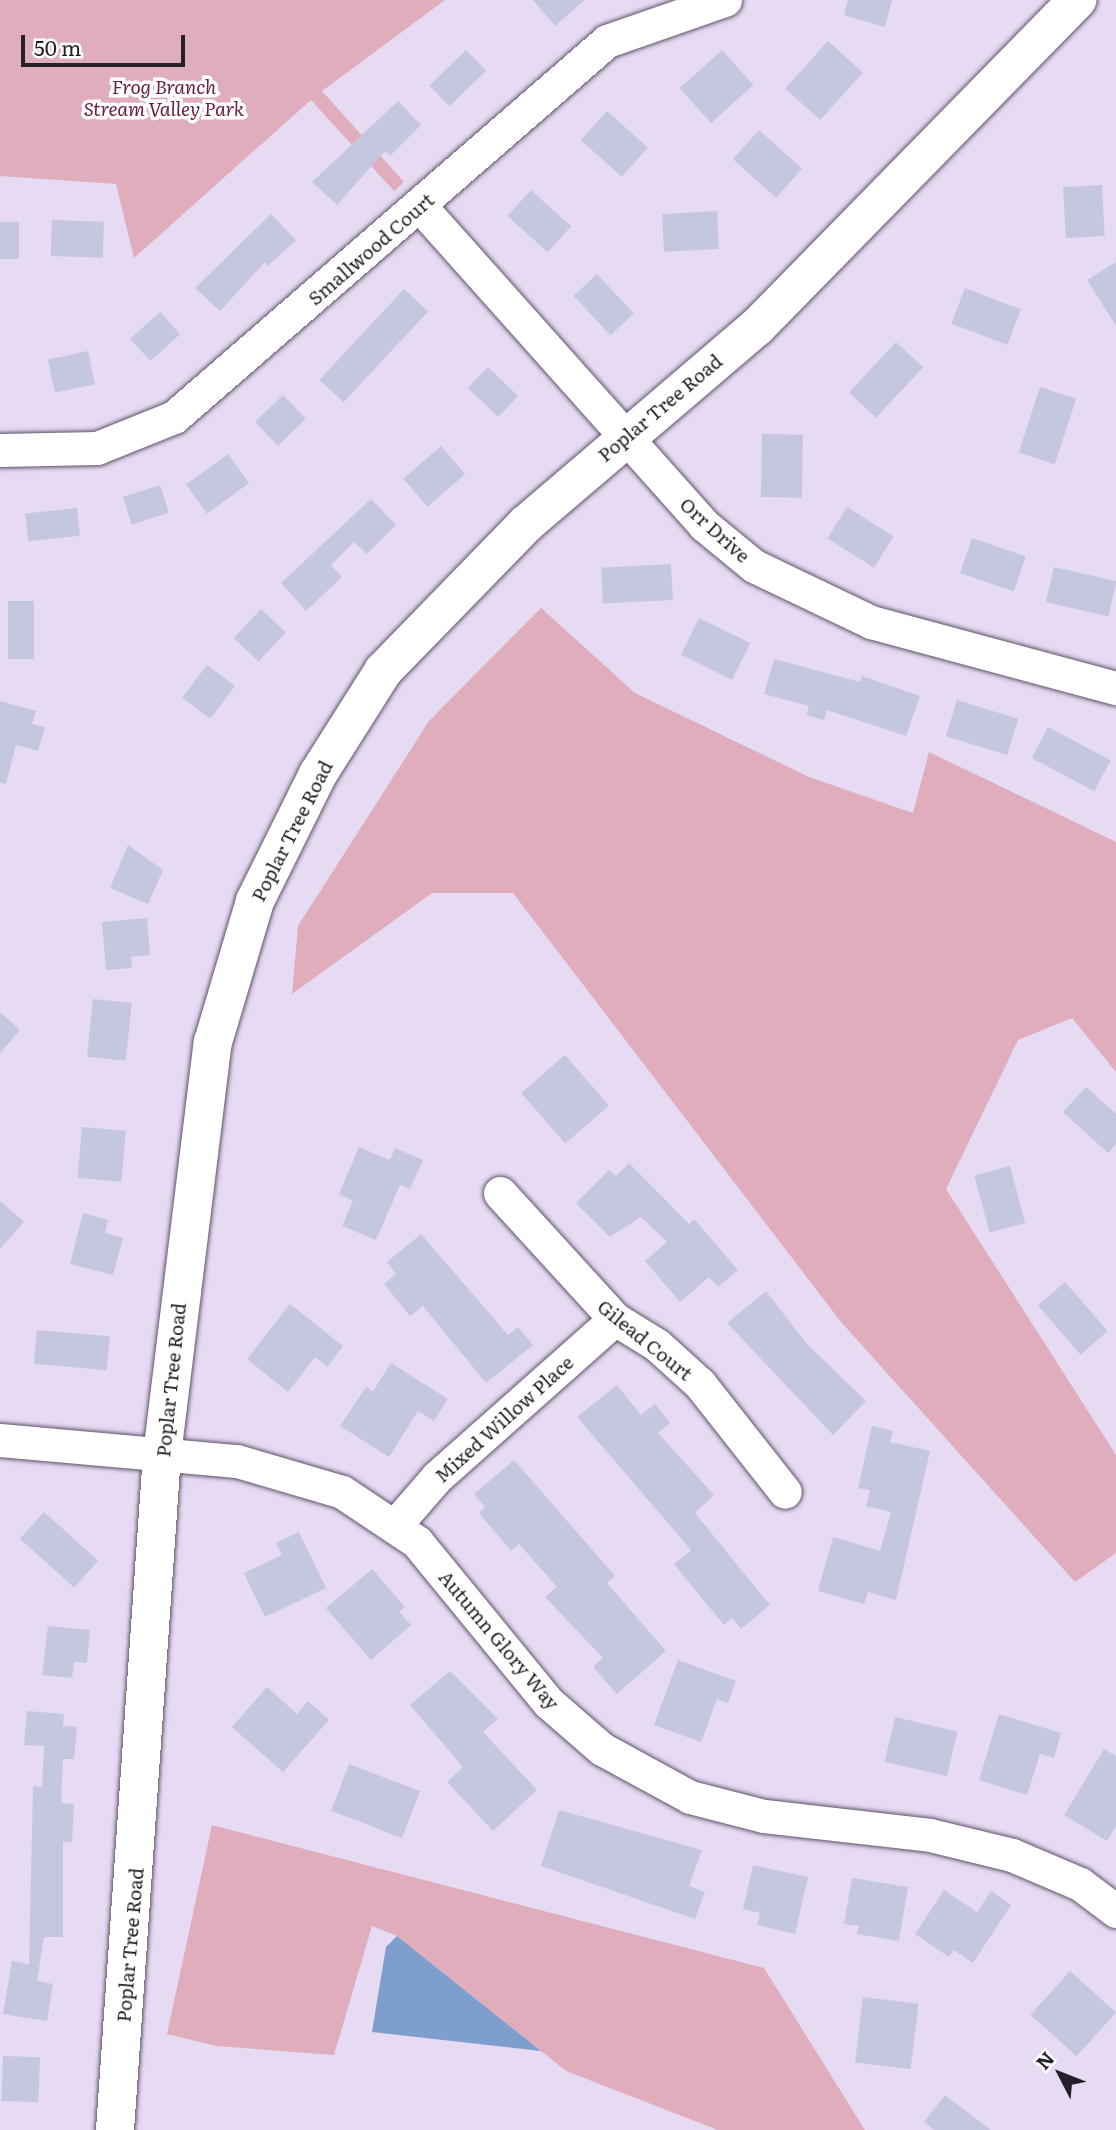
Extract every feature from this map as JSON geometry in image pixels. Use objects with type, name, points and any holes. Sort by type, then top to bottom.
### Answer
[{"type":"main road","name":"Poplar Tree Road","points":[[115,2130],[162,1455],[213,1042],[234,961],[276,856],[383,671],[478,570],[625,437],[757,327],[1077,0]]},
{"type":"street","name":"Smallwood Court","points":[[0,450],[97,448],[174,417],[607,41],[725,0]]},
{"type":"street","name":"Orr Drive","points":[[420,206],[704,525],[792,589],[871,622],[1116,688]]},
{"type":"street","name":"Gilead Court","points":[[500,1193],[615,1319],[657,1345],[700,1384],[785,1492]]},
{"type":"street","name":"Mixed Willow Place","points":[[397,1523],[437,1478],[615,1319]]},
{"type":"street","name":"Autumn Glory Way","points":[[0,1440],[162,1455],[291,1473],[397,1523],[549,1703],[603,1749],[690,1797],[764,1816],[930,1835],[1012,1855],[1080,1884],[1116,1911]]},
{"type":"green space","name":"Frog Branch Stream Valley Park","points":[[0,0],[445,0],[322,91],[404,182],[394,191],[311,100],[134,258],[116,184],[0,176]]},
{"type":"green space","points":[[541,608],[635,693],[809,777],[913,813],[929,752],[1116,842],[1116,1072],[1072,1018],[1018,1040],[946,1189],[1116,1455],[1116,1553],[1075,1582],[841,1322],[513,893],[432,893],[292,994],[298,926],[429,721]]},
{"type":"green space","points":[[212,1825],[764,1968],[865,2130],[718,2130],[566,2071],[397,1936],[372,1926],[334,2055],[216,2046],[167,2034]]},
{"type":"water","points":[[397,1936],[541,2051],[372,2032],[386,1947]]},
{"type":"building","points":[[533,0],[585,0],[555,26]]},
{"type":"building","points":[[848,0],[892,0],[885,27],[844,15]]},
{"type":"building","points":[[828,41],[863,72],[820,120],[785,89]]},
{"type":"building","points":[[466,50],[486,71],[449,106],[429,85]]},
{"type":"building","points":[[722,50],[753,85],[711,123],[680,88]]},
{"type":"building","points":[[398,101],[421,125],[390,156],[385,151],[337,205],[312,182]]},
{"type":"building","points":[[607,111],[648,148],[622,177],[581,140]]},
{"type":"building","points":[[759,130],[802,169],[776,198],[733,159]]},
{"type":"building","points":[[1102,185],[1105,236],[1066,238],[1063,187]]},
{"type":"building","points":[[531,190],[571,226],[548,252],[508,216]]},
{"type":"building","points":[[717,211],[719,249],[664,252],[662,214]]},
{"type":"building","points":[[271,214],[296,240],[268,266],[265,262],[220,311],[195,288]]},
{"type":"building","points":[[52,220],[104,222],[103,258],[51,256]]},
{"type":"building","points":[[0,222],[19,222],[19,259],[0,259]]},
{"type":"building","points":[[1116,262],[1116,326],[1087,280]]},
{"type":"building","points":[[597,274],[634,313],[610,335],[574,296]]},
{"type":"building","points":[[965,288],[1021,310],[1007,345],[951,323]]},
{"type":"building","points":[[404,289],[428,312],[344,402],[319,380]]},
{"type":"building","points":[[160,312],[180,334],[150,361],[130,339]]},
{"type":"building","points":[[896,342],[923,367],[876,418],[849,392]]},
{"type":"building","points":[[88,351],[95,384],[55,393],[48,360]]},
{"type":"building","points":[[488,367],[518,396],[498,417],[468,388]]},
{"type":"building","points":[[1040,387],[1076,399],[1055,464],[1019,453]]},
{"type":"building","points":[[283,395],[306,419],[278,446],[255,422]]},
{"type":"building","points":[[762,434],[803,435],[802,498],[761,497]]},
{"type":"building","points":[[441,446],[465,474],[428,507],[403,479]]},
{"type":"building","points":[[228,454],[249,483],[207,514],[186,485]]},
{"type":"building","points":[[160,485],[169,513],[132,525],[123,497]]},
{"type":"building","points":[[371,499],[396,525],[367,554],[354,542],[331,565],[342,577],[306,611],[281,583]]},
{"type":"building","points":[[847,507],[894,536],[874,568],[827,538]]},
{"type":"building","points":[[77,508],[80,536],[28,541],[25,513]]},
{"type":"building","points":[[972,538],[1026,557],[1014,592],[960,573]]},
{"type":"building","points":[[671,564],[673,600],[603,604],[601,568]]},
{"type":"building","points":[[1054,567],[1116,581],[1108,616],[1046,602]]},
{"type":"building","points":[[8,601],[34,601],[34,659],[8,659]]},
{"type":"building","points":[[261,609],[286,632],[259,661],[234,638]]},
{"type":"building","points":[[699,618],[750,643],[732,680],[681,655]]},
{"type":"building","points":[[774,659],[860,682],[862,676],[920,696],[906,736],[827,710],[824,720],[806,715],[809,706],[764,694]]},
{"type":"building","points":[[207,665],[235,686],[210,719],[182,698]]},
{"type":"building","points":[[957,700],[1018,719],[1007,755],[946,736]]},
{"type":"building","points":[[0,701],[36,711],[32,724],[45,727],[38,751],[16,745],[6,784],[0,783]]},
{"type":"building","points":[[1048,727],[1111,760],[1094,791],[1032,758]]},
{"type":"building","points":[[128,845],[163,870],[148,904],[110,888]]},
{"type":"building","points":[[147,918],[150,955],[131,957],[132,968],[106,970],[102,922]]},
{"type":"building","points":[[93,999],[132,1003],[126,1061],[87,1057]]},
{"type":"building","points":[[0,1012],[20,1030],[0,1053]]},
{"type":"building","points":[[565,1055],[609,1106],[565,1144],[521,1093]]},
{"type":"building","points":[[1086,1087],[1116,1114],[1116,1144],[1108,1153],[1063,1112]]},
{"type":"building","points":[[82,1127],[126,1131],[121,1182],[78,1178]]},
{"type":"building","points":[[359,1147],[390,1160],[395,1148],[423,1160],[410,1189],[400,1185],[376,1240],[342,1226],[353,1201],[339,1194]]},
{"type":"building","points":[[629,1163],[689,1224],[694,1219],[738,1270],[718,1287],[709,1277],[680,1302],[645,1261],[667,1242],[641,1217],[610,1237],[576,1203],[609,1170],[616,1176]]},
{"type":"building","points":[[1010,1166],[1025,1223],[990,1233],[974,1176]]},
{"type":"building","points":[[0,1201],[24,1222],[0,1249]]},
{"type":"building","points":[[83,1213],[108,1220],[105,1233],[123,1238],[113,1275],[70,1264]]},
{"type":"building","points":[[421,1234],[508,1335],[518,1327],[533,1345],[486,1383],[423,1306],[410,1316],[384,1284],[396,1274],[387,1262]]},
{"type":"building","points":[[1065,1282],[1108,1331],[1080,1355],[1038,1306]]},
{"type":"building","points":[[766,1291],[806,1343],[866,1401],[833,1435],[727,1323]]},
{"type":"building","points":[[290,1304],[343,1346],[327,1367],[315,1357],[288,1392],[247,1359]]},
{"type":"building","points":[[37,1330],[110,1336],[107,1370],[34,1364]]},
{"type":"building","points":[[391,1363],[448,1399],[434,1421],[418,1411],[389,1457],[340,1426],[366,1387],[373,1391]]},
{"type":"building","points":[[617,1385],[641,1415],[655,1404],[670,1423],[658,1433],[714,1495],[695,1513],[770,1605],[741,1629],[732,1618],[724,1625],[674,1564],[691,1550],[577,1417]]},
{"type":"building","points":[[872,1426],[893,1431],[890,1442],[930,1451],[896,1600],[868,1592],[864,1604],[818,1591],[833,1537],[880,1551],[891,1512],[866,1506],[870,1490],[858,1488]]},
{"type":"building","points":[[514,1460],[615,1576],[607,1583],[666,1651],[617,1694],[593,1667],[603,1658],[545,1597],[557,1587],[519,1544],[511,1551],[479,1513],[485,1507],[474,1494]]},
{"type":"building","points":[[44,1512],[98,1561],[74,1588],[20,1539]]},
{"type":"building","points":[[299,1532],[326,1588],[265,1617],[244,1573],[282,1555],[276,1543]]},
{"type":"building","points":[[372,1569],[405,1607],[399,1612],[411,1625],[371,1660],[326,1608]]},
{"type":"building","points":[[48,1626],[90,1630],[87,1663],[74,1662],[72,1678],[42,1675]]},
{"type":"building","points":[[678,1660],[736,1681],[728,1703],[717,1699],[701,1742],[654,1725]]},
{"type":"building","points":[[450,1671],[498,1719],[483,1732],[537,1790],[493,1831],[447,1782],[463,1767],[410,1705]]},
{"type":"building","points":[[267,1687],[297,1714],[308,1701],[329,1720],[283,1772],[232,1727]]},
{"type":"building","points":[[27,1711],[64,1714],[63,1726],[77,1727],[74,1759],[63,1759],[61,1803],[74,1804],[72,1842],[63,1842],[63,1937],[44,1937],[37,1981],[53,1984],[47,2021],[3,2014],[12,1961],[29,1964],[33,1786],[42,1787],[44,1746],[24,1745]]},
{"type":"building","points":[[999,1714],[1061,1733],[1054,1758],[1040,1754],[1027,1795],[979,1780]]},
{"type":"building","points":[[895,1717],[957,1731],[947,1776],[885,1762]]},
{"type":"building","points":[[1104,1749],[1116,1756],[1116,1826],[1107,1841],[1064,1815]]},
{"type":"building","points":[[349,1764],[420,1791],[402,1838],[331,1811]]},
{"type":"building","points":[[559,1810],[702,1850],[689,1886],[705,1892],[695,1919],[541,1866]]},
{"type":"building","points":[[753,1865],[808,1877],[795,1934],[757,1925],[760,1913],[743,1909]]},
{"type":"building","points":[[852,1878],[908,1887],[899,1941],[857,1934],[859,1926],[844,1924]]},
{"type":"building","points":[[944,1890],[977,1912],[991,1891],[1011,1905],[973,1963],[954,1950],[949,1957],[915,1934]]},
{"type":"building","points":[[1070,1971],[1116,2012],[1077,2056],[1031,2015]]},
{"type":"building","points":[[863,1997],[919,2004],[911,2069],[855,2063]]},
{"type":"building","points":[[3,2056],[40,2057],[38,2102],[1,2101]]},
{"type":"building","points":[[945,2095],[991,2130],[934,2130],[924,2122]]}]
